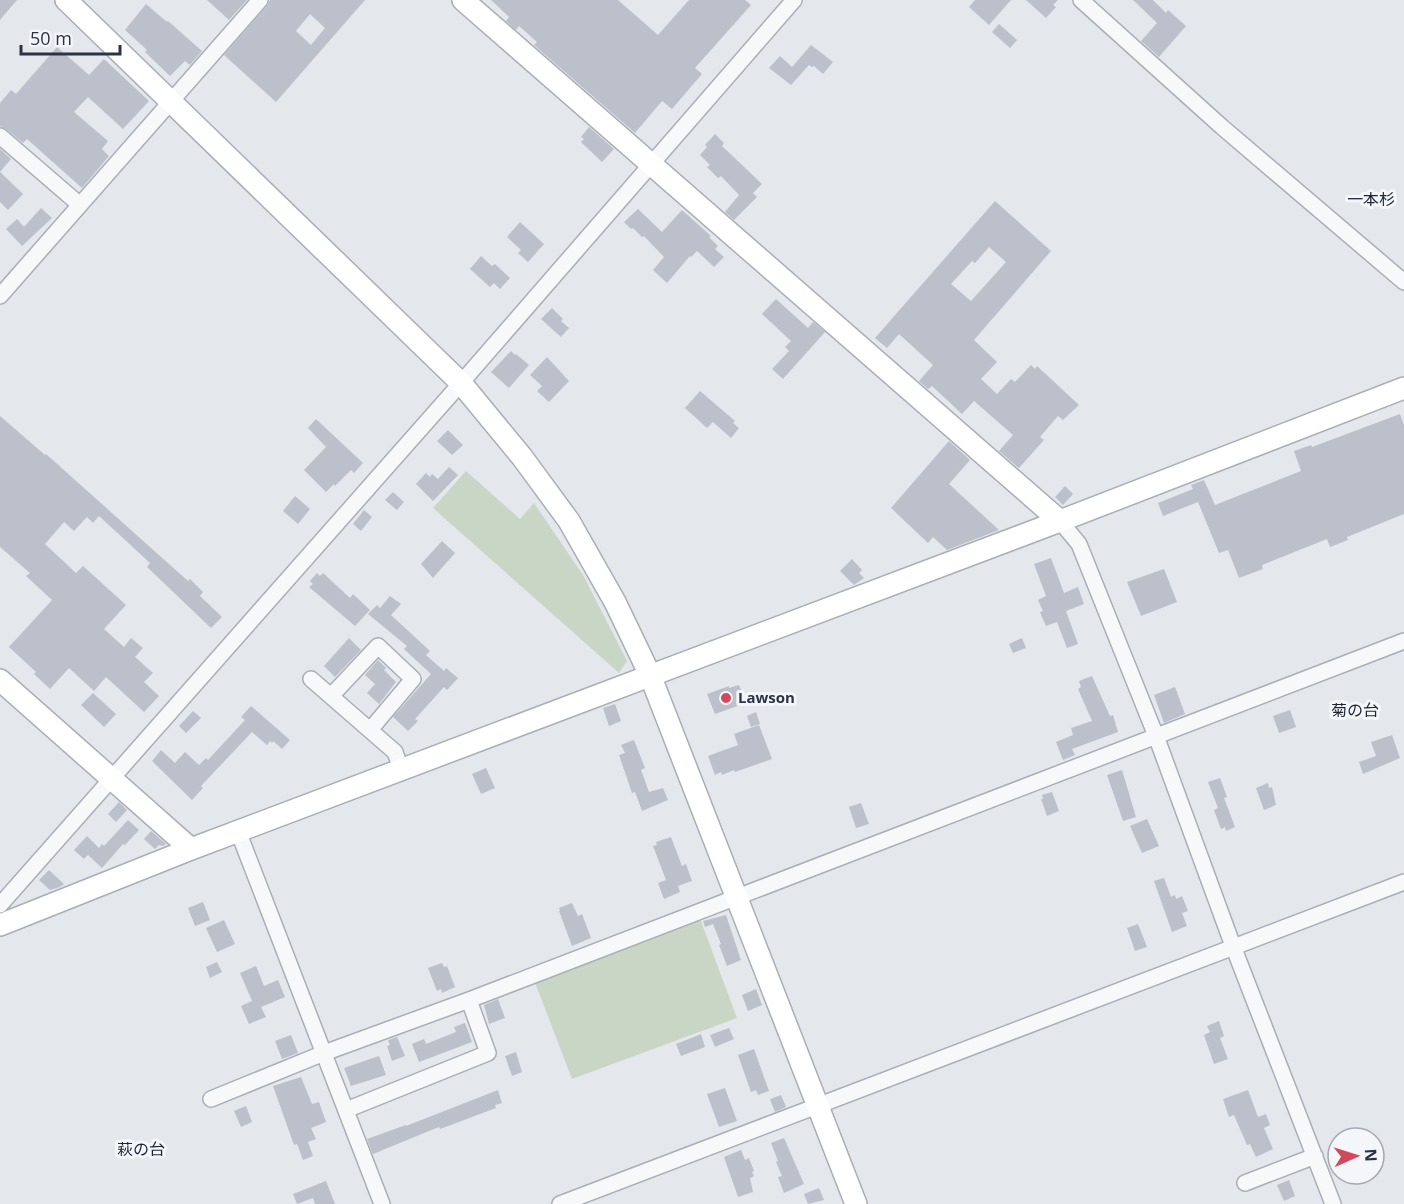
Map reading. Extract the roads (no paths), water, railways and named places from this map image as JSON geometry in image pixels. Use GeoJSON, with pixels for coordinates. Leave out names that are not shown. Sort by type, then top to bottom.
{"type":"FeatureCollection","features":[{"type":"Feature","properties":{"kind":"street"},"geometry":{"type":"LineString","coordinates":[[66,0],[461,383],[522,457],[569,522],[615,602],[650,675],[856,1204]]}},
{"type":"Feature","properties":{"kind":"street"},"geometry":{"type":"LineString","coordinates":[[0,296],[260,0]]}},
{"type":"Feature","properties":{"kind":"street"},"geometry":{"type":"LineString","coordinates":[[463,0],[1060,522],[1079,544],[1156,736],[1233,946],[1333,1204]]}},
{"type":"Feature","properties":{"kind":"street"},"geometry":{"type":"LineString","coordinates":[[0,905],[461,383],[794,0]]}},
{"type":"Feature","properties":{"kind":"street"},"geometry":{"type":"LineString","coordinates":[[1081,0],[1222,127],[1404,282]]}},
{"type":"Feature","properties":{"kind":"street"},"geometry":{"type":"LineString","coordinates":[[0,136],[80,205]]}},
{"type":"Feature","properties":{"kind":"street"},"geometry":{"type":"LineString","coordinates":[[0,925],[238,831],[1060,522],[1404,388]]}},
{"type":"Feature","properties":{"kind":"street"},"geometry":{"type":"LineString","coordinates":[[211,1099],[324,1053],[469,1000],[1404,641]]}},
{"type":"Feature","properties":{"kind":"street"},"geometry":{"type":"LineString","coordinates":[[331,696],[378,646],[413,679],[370,730]]}},
{"type":"Feature","properties":{"kind":"street"},"geometry":{"type":"LineString","coordinates":[[0,680],[191,849]]}},
{"type":"Feature","properties":{"kind":"street"},"geometry":{"type":"LineString","coordinates":[[311,680],[395,752],[401,769]]}},
{"type":"Feature","properties":{"kind":"street"},"geometry":{"type":"LineString","coordinates":[[238,831],[382,1204]]}},
{"type":"Feature","properties":{"kind":"street"},"geometry":{"type":"LineString","coordinates":[[560,1204],[1404,882]]}},
{"type":"Feature","properties":{"kind":"street"},"geometry":{"type":"LineString","coordinates":[[346,1110],[488,1053],[469,1000]]}},
{"type":"Feature","properties":{"kind":"street"},"geometry":{"type":"LineString","coordinates":[[1245,1183],[1315,1156]]}},
{"type":"Feature","properties":{"kind":"place","name":"Lawson"},"geometry":{"type":"Point","coordinates":[726,698]}},
{"type":"Feature","properties":{"kind":"district","name":"一本杉"},"geometry":{"type":"Point","coordinates":[1371,199]}},
{"type":"Feature","properties":{"kind":"district","name":"菊の台"},"geometry":{"type":"Point","coordinates":[1355,710]}},
{"type":"Feature","properties":{"kind":"district","name":"萩の台"},"geometry":{"type":"Point","coordinates":[141,1149]}}]}
